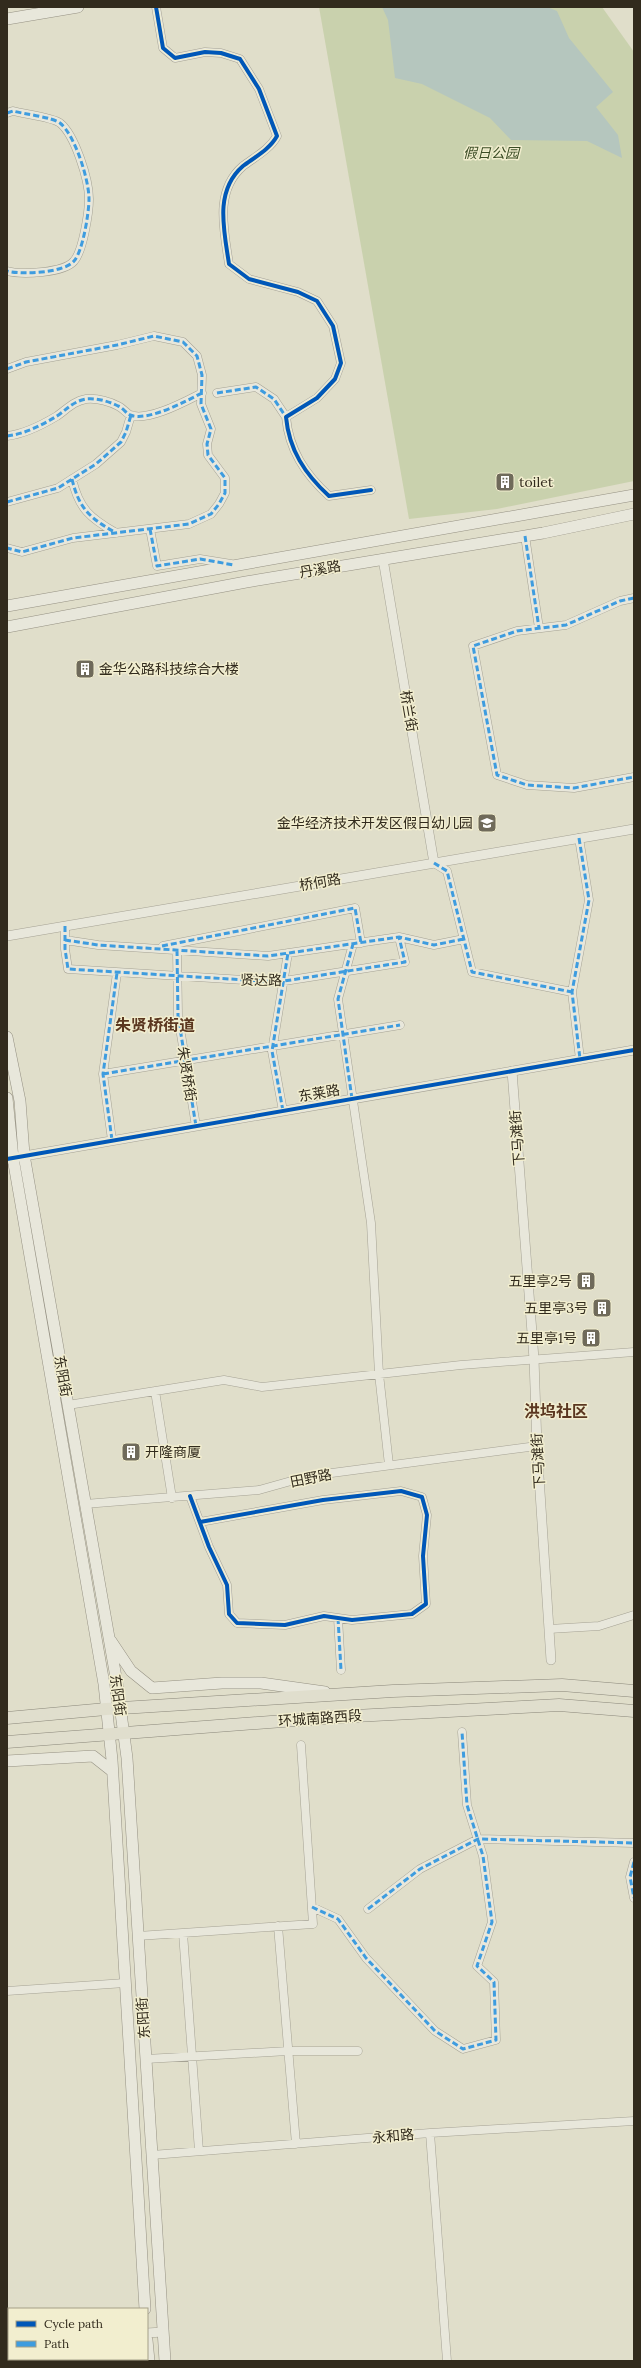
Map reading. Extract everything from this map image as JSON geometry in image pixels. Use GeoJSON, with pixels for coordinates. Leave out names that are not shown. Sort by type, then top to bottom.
{"type":"FeatureCollection","features":[{"type":"Feature","properties":{"kind":"main road"},"geometry":{"type":"LineString","coordinates":[[7,19],[78,7]]}},
{"type":"Feature","properties":{"kind":"main road","name":"丹溪路"},"geometry":{"type":"LineString","coordinates":[[7,606],[634,495]]}},
{"type":"Feature","properties":{"kind":"main road","name":"丹溪路"},"geometry":{"type":"LineString","coordinates":[[7,627],[383,559],[543,533],[634,514]]}},
{"type":"Feature","properties":{"kind":"main road","name":"东阳街"},"geometry":{"type":"LineString","coordinates":[[7,1037],[20,1101],[24,1155],[109,1638],[127,1758],[165,2361]]}},
{"type":"Feature","properties":{"kind":"main road","name":"东阳街"},"geometry":{"type":"LineString","coordinates":[[7,1101],[10,1158],[104,1684],[112,1771],[145,2308]]}},
{"type":"Feature","properties":{"kind":"main road"},"geometry":{"type":"LineString","coordinates":[[109,1638],[132,1671],[152,1688],[222,1683],[261,1683],[342,1694]]}},
{"type":"Feature","properties":{"kind":"main road","name":"环城南路西段"},"geometry":{"type":"LineString","coordinates":[[7,1718],[106,1709],[342,1694],[562,1685],[634,1691]]}},
{"type":"Feature","properties":{"kind":"main road","name":"环城南路西段"},"geometry":{"type":"LineString","coordinates":[[7,1742],[109,1732],[124,1733],[336,1716],[559,1705],[634,1711]]}},
{"type":"Feature","properties":{"kind":"main road"},"geometry":{"type":"LineString","coordinates":[[7,1761],[93,1756],[112,1771]]}},
{"type":"Feature","properties":{"kind":"main road"},"geometry":{"type":"LineString","coordinates":[[148,2350],[149,2361]]}},
{"type":"Feature","properties":{"kind":"street"},"geometry":{"type":"LineString","coordinates":[[156,7],[163,48],[167,54],[175,58],[205,52],[221,53],[240,60],[260,89],[277,136],[273,143],[233,175],[226,191],[223,220],[229,264],[249,279],[298,292],[317,302],[334,326],[341,363],[335,379],[318,398],[286,417]]}},
{"type":"Feature","properties":{"kind":"street"},"geometry":{"type":"LineString","coordinates":[[7,113],[12,112],[59,123],[73,139],[89,198],[81,246],[74,261],[61,269],[18,274],[7,271]]}},
{"type":"Feature","properties":{"kind":"street"},"geometry":{"type":"LineString","coordinates":[[7,369],[26,362],[117,345],[154,336],[183,342],[197,356],[202,375],[201,404],[211,430],[207,444],[208,455],[225,478],[225,493],[211,514],[189,524],[73,538],[22,552],[7,548]]}},
{"type":"Feature","properties":{"kind":"street"},"geometry":{"type":"LineString","coordinates":[[217,393],[256,387],[274,399],[286,417],[288,432],[297,459],[313,481],[329,496],[371,490]]}},
{"type":"Feature","properties":{"kind":"street"},"geometry":{"type":"LineString","coordinates":[[7,436],[33,430],[58,415],[72,404],[84,400],[96,398],[119,406],[131,415],[144,416],[174,407],[202,393]]}},
{"type":"Feature","properties":{"kind":"street"},"geometry":{"type":"LineString","coordinates":[[7,502],[58,488],[96,464],[121,442],[126,432],[131,415]]}},
{"type":"Feature","properties":{"kind":"street"},"geometry":{"type":"LineString","coordinates":[[72,479],[80,506],[91,518],[116,533]]}},
{"type":"Feature","properties":{"kind":"street"},"geometry":{"type":"LineString","coordinates":[[150,529],[157,566],[200,559],[234,565]]}},
{"type":"Feature","properties":{"kind":"street"},"geometry":{"type":"LineString","coordinates":[[524,536],[539,628]]}},
{"type":"Feature","properties":{"kind":"street","name":"桥兰街"},"geometry":{"type":"LineString","coordinates":[[383,559],[434,863]]}},
{"type":"Feature","properties":{"kind":"street"},"geometry":{"type":"LineString","coordinates":[[634,598],[620,601],[566,625],[517,631],[473,646],[497,775],[527,785],[574,788],[634,777]]}},
{"type":"Feature","properties":{"kind":"street","name":"桥何路"},"geometry":{"type":"LineString","coordinates":[[7,936],[634,829]]}},
{"type":"Feature","properties":{"kind":"street"},"geometry":{"type":"LineString","coordinates":[[580,838],[589,900],[572,992],[580,1059]]}},
{"type":"Feature","properties":{"kind":"street"},"geometry":{"type":"LineString","coordinates":[[434,863],[447,871],[472,972],[572,992]]}},
{"type":"Feature","properties":{"kind":"street"},"geometry":{"type":"LineString","coordinates":[[151,948],[355,908],[357,943],[346,971],[338,999],[371,1223],[380,1374],[390,1465]]}},
{"type":"Feature","properties":{"kind":"street","name":"贤达路"},"geometry":{"type":"LineString","coordinates":[[65,926],[68,969],[117,973],[285,981],[405,962],[399,937]]}},
{"type":"Feature","properties":{"kind":"street"},"geometry":{"type":"LineString","coordinates":[[65,940],[151,948],[268,956],[399,937],[434,945],[464,938]]}},
{"type":"Feature","properties":{"kind":"street","name":"朱贤桥街"},"geometry":{"type":"LineString","coordinates":[[177,950],[178,1016],[196,1126]]}},
{"type":"Feature","properties":{"kind":"street"},"geometry":{"type":"LineString","coordinates":[[283,1111],[272,1051],[285,981],[288,953]]}},
{"type":"Feature","properties":{"kind":"street"},"geometry":{"type":"LineString","coordinates":[[112,1140],[103,1074],[117,973]]}},
{"type":"Feature","properties":{"kind":"street"},"geometry":{"type":"LineString","coordinates":[[103,1074],[185,1059],[400,1025]]}},
{"type":"Feature","properties":{"kind":"street","name":"东莱路"},"geometry":{"type":"LineString","coordinates":[[10,1158],[634,1050]]}},
{"type":"Feature","properties":{"kind":"street","name":"下马滩街"},"geometry":{"type":"LineString","coordinates":[[512,1071],[534,1359],[537,1446],[551,1660]]}},
{"type":"Feature","properties":{"kind":"street"},"geometry":{"type":"LineString","coordinates":[[68,1405],[224,1380],[262,1387],[534,1359],[634,1352]]}},
{"type":"Feature","properties":{"kind":"street"},"geometry":{"type":"LineString","coordinates":[[155,1391],[172,1498]]}},
{"type":"Feature","properties":{"kind":"street","name":"田野路"},"geometry":{"type":"LineString","coordinates":[[86,1504],[259,1490],[309,1476],[537,1446]]}},
{"type":"Feature","properties":{"kind":"street"},"geometry":{"type":"LineString","coordinates":[[190,1496],[200,1522],[227,1585],[230,1614],[237,1623],[285,1625],[324,1616],[352,1620],[412,1614],[426,1604],[423,1556],[428,1515],[422,1497],[401,1491],[323,1500],[200,1522]]}},
{"type":"Feature","properties":{"kind":"street"},"geometry":{"type":"LineString","coordinates":[[549,1630],[599,1626],[634,1615]]}},
{"type":"Feature","properties":{"kind":"street"},"geometry":{"type":"LineString","coordinates":[[338,1618],[341,1670]]}},
{"type":"Feature","properties":{"kind":"street"},"geometry":{"type":"LineString","coordinates":[[312,1906],[338,1919],[366,1958],[435,2031],[463,2049],[496,2040],[494,1982],[477,1966],[492,1922],[483,1856],[467,1805],[462,1732]]}},
{"type":"Feature","properties":{"kind":"street"},"geometry":{"type":"LineString","coordinates":[[138,1936],[313,1924],[301,1745]]}},
{"type":"Feature","properties":{"kind":"street"},"geometry":{"type":"LineString","coordinates":[[368,1909],[420,1869],[478,1839],[634,1843]]}},
{"type":"Feature","properties":{"kind":"street"},"geometry":{"type":"LineString","coordinates":[[634,1862],[630,1877],[634,1898]]}},
{"type":"Feature","properties":{"kind":"street"},"geometry":{"type":"LineString","coordinates":[[278,1926],[296,2144]]}},
{"type":"Feature","properties":{"kind":"street"},"geometry":{"type":"LineString","coordinates":[[183,1933],[199,2152]]}},
{"type":"Feature","properties":{"kind":"street"},"geometry":{"type":"LineString","coordinates":[[7,1991],[125,1983]]}},
{"type":"Feature","properties":{"kind":"street"},"geometry":{"type":"LineString","coordinates":[[146,2059],[192,2058],[288,2052],[358,2051]]}},
{"type":"Feature","properties":{"kind":"street","name":"永和路"},"geometry":{"type":"LineString","coordinates":[[152,2155],[430,2133],[634,2120]]}},
{"type":"Feature","properties":{"kind":"street"},"geometry":{"type":"LineString","coordinates":[[430,2133],[447,2361]]}},
{"type":"Feature","properties":{"kind":"street"},"geometry":{"type":"LineString","coordinates":[[148,2333],[163,2332]]}},
{"type":"Feature","properties":{"kind":"green space","name":"假日公园"},"geometry":{"type":"Polygon","coordinates":[[[319,7],[602,7],[634,52],[634,481],[497,509],[409,519],[319,7]]]}},
{"type":"Feature","properties":{"kind":"shaded area"},"geometry":{"type":"Polygon","coordinates":[[[382,7],[547,7],[557,11],[569,38],[613,92],[596,107],[618,135],[622,158],[587,141],[511,140],[490,118],[422,84],[395,78],[388,20],[382,7]]]}},
{"type":"Feature","properties":{"kind":"marked path"},"geometry":{"type":"LineString","coordinates":[[7,113],[13,111],[44,117],[60,123],[66,129],[76,147],[84,170],[89,199],[87,222],[83,240],[74,261],[61,268],[42,272],[22,273],[7,271]]}},
{"type":"Feature","properties":{"kind":"marked path"},"geometry":{"type":"LineString","coordinates":[[7,369],[26,362],[117,345],[154,336],[183,342],[197,356],[202,375],[201,404],[211,429],[207,444],[208,455],[225,478],[225,493],[219,504],[211,514],[189,524],[73,538],[22,552],[7,548]]}},
{"type":"Feature","properties":{"kind":"marked path"},"geometry":{"type":"LineString","coordinates":[[217,393],[256,387],[274,399],[286,417]]}},
{"type":"Feature","properties":{"kind":"marked path"},"geometry":{"type":"LineString","coordinates":[[7,436],[39,426],[57,416],[74,403],[86,399],[106,401],[120,407],[130,415],[147,416],[167,410],[202,393]]}},
{"type":"Feature","properties":{"kind":"marked path"},"geometry":{"type":"LineString","coordinates":[[7,502],[58,488],[96,464],[121,442],[126,432],[131,415]]}},
{"type":"Feature","properties":{"kind":"marked path"},"geometry":{"type":"LineString","coordinates":[[72,479],[78,498],[87,512],[116,533]]}},
{"type":"Feature","properties":{"kind":"marked path"},"geometry":{"type":"LineString","coordinates":[[150,529],[157,566],[200,559],[234,565]]}},
{"type":"Feature","properties":{"kind":"marked path"},"geometry":{"type":"LineString","coordinates":[[525,536],[539,628]]}},
{"type":"Feature","properties":{"kind":"marked path"},"geometry":{"type":"LineString","coordinates":[[634,598],[620,601],[566,625],[517,631],[473,646],[497,775],[527,785],[574,788],[634,777]]}},
{"type":"Feature","properties":{"kind":"marked path"},"geometry":{"type":"LineString","coordinates":[[579,838],[589,900],[572,992],[580,1059]]}},
{"type":"Feature","properties":{"kind":"marked path"},"geometry":{"type":"LineString","coordinates":[[434,863],[447,871],[472,972],[572,992]]}},
{"type":"Feature","properties":{"kind":"marked path"},"geometry":{"type":"LineString","coordinates":[[162,946],[355,908],[361,943]]}},
{"type":"Feature","properties":{"kind":"marked path"},"geometry":{"type":"LineString","coordinates":[[65,926],[65,949],[68,969],[278,982],[405,962],[399,937],[434,945],[464,939]]}},
{"type":"Feature","properties":{"kind":"marked path"},"geometry":{"type":"LineString","coordinates":[[65,940],[98,945],[268,956],[399,937]]}},
{"type":"Feature","properties":{"kind":"marked path"},"geometry":{"type":"LineString","coordinates":[[352,1099],[338,999],[353,944]]}},
{"type":"Feature","properties":{"kind":"marked path"},"geometry":{"type":"LineString","coordinates":[[177,950],[178,1016],[196,1126]]}},
{"type":"Feature","properties":{"kind":"marked path"},"geometry":{"type":"LineString","coordinates":[[283,1111],[272,1051],[288,953]]}},
{"type":"Feature","properties":{"kind":"marked path"},"geometry":{"type":"LineString","coordinates":[[112,1140],[103,1074],[117,973]]}},
{"type":"Feature","properties":{"kind":"marked path"},"geometry":{"type":"LineString","coordinates":[[103,1074],[400,1025]]}},
{"type":"Feature","properties":{"kind":"marked path"},"geometry":{"type":"LineString","coordinates":[[338,1618],[341,1670]]}},
{"type":"Feature","properties":{"kind":"marked path"},"geometry":{"type":"LineString","coordinates":[[312,1907],[338,1919],[366,1958],[435,2031],[463,2049],[496,2040],[494,1982],[477,1966],[492,1922],[483,1856],[467,1805],[462,1732]]}},
{"type":"Feature","properties":{"kind":"marked path"},"geometry":{"type":"LineString","coordinates":[[368,1909],[420,1869],[478,1839],[634,1843]]}},
{"type":"Feature","properties":{"kind":"marked path"},"geometry":{"type":"LineString","coordinates":[[634,1862],[630,1877],[634,1898]]}},
{"type":"Feature","properties":{"kind":"cycle path"},"geometry":{"type":"LineString","coordinates":[[156,7],[163,48],[175,58],[205,52],[221,53],[240,59],[259,89],[277,136],[266,149],[243,166],[234,176],[228,187],[223,212],[229,264],[249,279],[298,292],[317,301],[333,326],[341,363],[335,379],[317,398],[286,417],[288,429],[300,461],[320,488],[329,496],[371,490]]}},
{"type":"Feature","properties":{"kind":"cycle path"},"geometry":{"type":"LineString","coordinates":[[7,1159],[634,1050]]}},
{"type":"Feature","properties":{"kind":"cycle path"},"geometry":{"type":"LineString","coordinates":[[190,1496],[209,1547],[227,1585],[229,1614],[237,1623],[285,1625],[324,1616],[352,1620],[412,1614],[426,1604],[423,1556],[427,1515],[422,1497],[401,1491],[323,1500],[200,1522]]}},
{"type":"Feature","properties":{"kind":"place","name":"toilet"},"geometry":{"type":"Point","coordinates":[505,482]}},
{"type":"Feature","properties":{"kind":"place","name":"金华公路科技综合大楼"},"geometry":{"type":"Point","coordinates":[85,669]}},
{"type":"Feature","properties":{"kind":"place","name":"金华经济技术开发区假日幼儿园"},"geometry":{"type":"Point","coordinates":[487,823]}},
{"type":"Feature","properties":{"kind":"place","name":"五里亭2号"},"geometry":{"type":"Point","coordinates":[586,1281]}},
{"type":"Feature","properties":{"kind":"place","name":"五里亭3号"},"geometry":{"type":"Point","coordinates":[602,1308]}},
{"type":"Feature","properties":{"kind":"place","name":"五里亭1号"},"geometry":{"type":"Point","coordinates":[591,1338]}},
{"type":"Feature","properties":{"kind":"place","name":"开隆商厦"},"geometry":{"type":"Point","coordinates":[131,1452]}},
{"type":"Feature","properties":{"kind":"district","name":"朱贤桥街道"},"geometry":{"type":"Point","coordinates":[155,1025]}},
{"type":"Feature","properties":{"kind":"district","name":"洪坞社区"},"geometry":{"type":"Point","coordinates":[556,1411]}}]}
